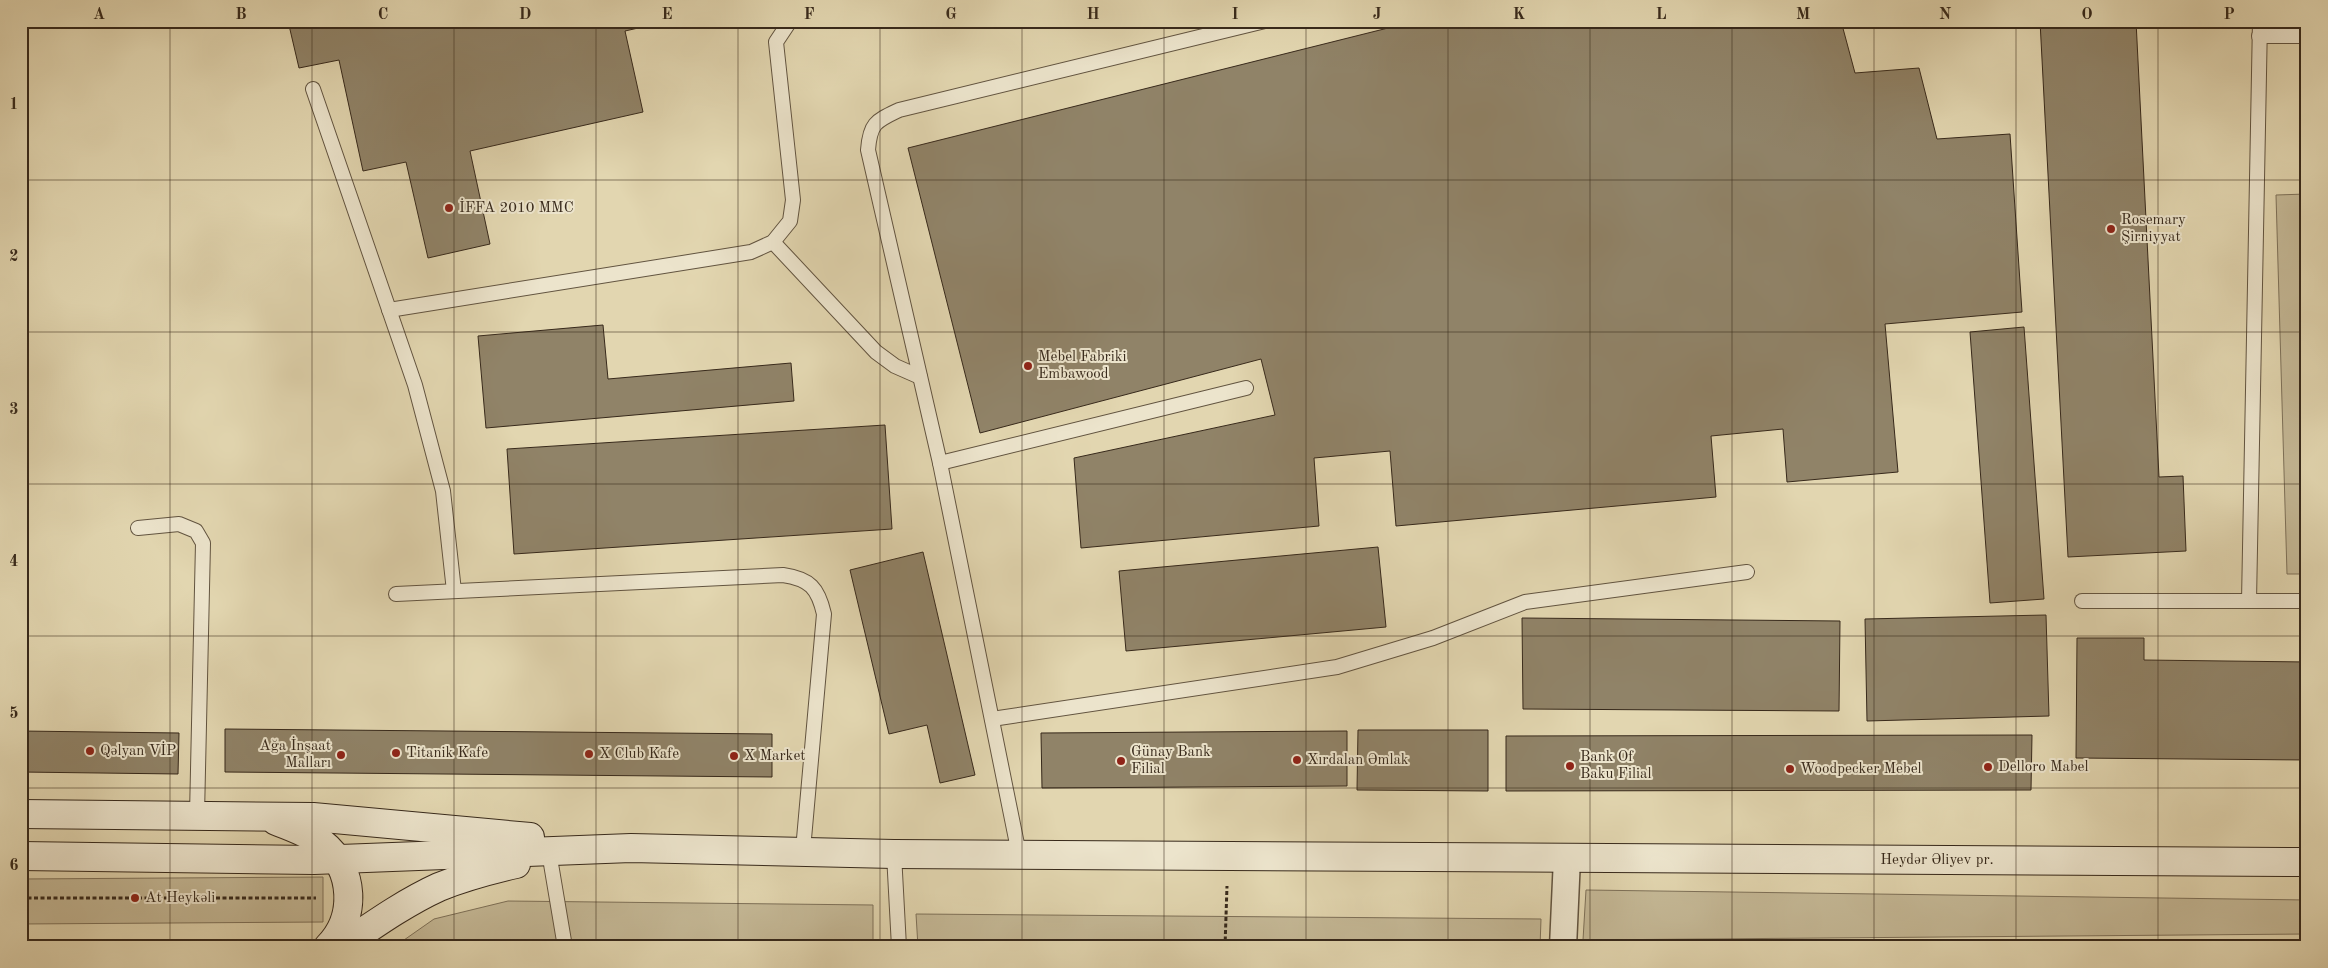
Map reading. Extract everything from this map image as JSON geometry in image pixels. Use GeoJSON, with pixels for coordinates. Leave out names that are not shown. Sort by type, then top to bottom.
{"type":"FeatureCollection","features":[{"type":"Feature","properties":{"kind":"main road"},"geometry":{"type":"LineString","coordinates":[[21,814],[260,815],[383,822],[631,848]]}},
{"type":"Feature","properties":{"kind":"main road"},"geometry":{"type":"LineString","coordinates":[[260,815],[323,844],[336,859],[348,885],[350,898],[347,915],[341,930],[328,947]]}},
{"type":"Feature","properties":{"kind":"main road"},"geometry":{"type":"LineString","coordinates":[[340,947],[384,918],[438,888],[490,870],[550,858],[631,848]]}},
{"type":"Feature","properties":{"kind":"main road"},"geometry":{"type":"LineString","coordinates":[[21,856],[314,860],[631,848]]}},
{"type":"Feature","properties":{"kind":"main road","name":"Heydər Əliyev pr."},"geometry":{"type":"LineString","coordinates":[[631,848],[803,850],[894,854],[2307,862]]}},
{"type":"Feature","properties":{"kind":"street"},"geometry":{"type":"LineString","coordinates":[[1563,947],[1567,858]]}},
{"type":"Feature","properties":{"kind":"lane"},"geometry":{"type":"LineString","coordinates":[[389,310],[751,252],[773,242],[790,221],[793,200],[776,42],[790,21]]}},
{"type":"Feature","properties":{"kind":"lane"},"geometry":{"type":"LineString","coordinates":[[1019,854],[940,463],[868,150],[869,131],[881,119],[899,110],[1265,21]]}},
{"type":"Feature","properties":{"kind":"lane"},"geometry":{"type":"LineString","coordinates":[[2249,601],[2260,21]]}},
{"type":"Feature","properties":{"kind":"lane"},"geometry":{"type":"LineString","coordinates":[[2259,36],[2307,36]]}},
{"type":"Feature","properties":{"kind":"lane"},"geometry":{"type":"LineString","coordinates":[[314,90],[415,385],[443,491],[454,591]]}},
{"type":"Feature","properties":{"kind":"lane"},"geometry":{"type":"LineString","coordinates":[[773,242],[876,352],[895,366],[920,377]]}},
{"type":"Feature","properties":{"kind":"lane"},"geometry":{"type":"LineString","coordinates":[[940,463],[1246,388]]}},
{"type":"Feature","properties":{"kind":"lane"},"geometry":{"type":"LineString","coordinates":[[138,528],[179,524],[196,531],[203,543],[197,815]]}},
{"type":"Feature","properties":{"kind":"lane"},"geometry":{"type":"LineString","coordinates":[[992,719],[1338,667],[1433,638],[1525,602],[1747,572]]}},
{"type":"Feature","properties":{"kind":"lane"},"geometry":{"type":"LineString","coordinates":[[396,594],[783,575],[797,577],[812,586],[820,598],[824,614],[803,850]]}},
{"type":"Feature","properties":{"kind":"lane"},"geometry":{"type":"LineString","coordinates":[[2082,600],[2307,601]]}},
{"type":"Feature","properties":{"kind":"lane"},"geometry":{"type":"LineString","coordinates":[[894,854],[899,947]]}},
{"type":"Feature","properties":{"kind":"lane"},"geometry":{"type":"LineString","coordinates":[[550,858],[565,947]]}},
{"type":"Feature","properties":{"kind":"path"},"geometry":{"type":"LineString","coordinates":[[1225,947],[1229,856]]}},
{"type":"Feature","properties":{"kind":"path"},"geometry":{"type":"LineString","coordinates":[[21,898],[350,898]]}},
{"type":"Feature","properties":{"kind":"shaded area"},"geometry":{"type":"Polygon","coordinates":[[[2307,194],[2307,574],[2287,574],[2276,195],[2307,194]]]}},
{"type":"Feature","properties":{"kind":"shaded area"},"geometry":{"type":"Polygon","coordinates":[[[323,877],[323,922],[21,924],[21,879],[323,877]]]}},
{"type":"Feature","properties":{"kind":"shaded area"},"geometry":{"type":"Polygon","coordinates":[[[1586,890],[2307,900],[2307,934],[1583,940],[1586,890]]]}},
{"type":"Feature","properties":{"kind":"shaded area"},"geometry":{"type":"Polygon","coordinates":[[[508,901],[873,905],[873,947],[394,947],[434,919],[508,901]]]}},
{"type":"Feature","properties":{"kind":"shaded area"},"geometry":{"type":"Polygon","coordinates":[[[916,914],[1541,919],[1540,947],[918,947],[916,914]]]}},
{"type":"Feature","properties":{"kind":"building"},"geometry":{"type":"Polygon","coordinates":[[[288,21],[669,21],[625,31],[643,112],[470,151],[490,244],[428,258],[406,162],[363,171],[339,60],[299,68],[288,21]]]}},
{"type":"Feature","properties":{"kind":"building"},"geometry":{"type":"Polygon","coordinates":[[[1416,21],[1841,21],[1855,73],[1919,68],[1937,139],[2010,134],[2022,312],[1885,324],[1898,472],[1787,482],[1783,429],[1711,436],[1716,497],[1396,526],[1390,451],[1314,458],[1319,526],[1081,548],[1074,458],[1275,415],[1261,359],[980,433],[908,148],[1416,21]]]}},
{"type":"Feature","properties":{"kind":"building"},"geometry":{"type":"Polygon","coordinates":[[[2040,21],[2136,21],[2159,477],[2183,476],[2186,551],[2068,557],[2040,21]]]}},
{"type":"Feature","properties":{"kind":"building"},"geometry":{"type":"Polygon","coordinates":[[[603,325],[608,379],[791,363],[794,401],[486,428],[478,336],[603,325]]]}},
{"type":"Feature","properties":{"kind":"building"},"geometry":{"type":"Polygon","coordinates":[[[2024,327],[2044,599],[1990,603],[1970,332],[2024,327]]]}},
{"type":"Feature","properties":{"kind":"building"},"geometry":{"type":"Polygon","coordinates":[[[885,425],[892,529],[514,554],[507,449],[885,425]]]}},
{"type":"Feature","properties":{"kind":"building"},"geometry":{"type":"Polygon","coordinates":[[[1378,547],[1386,627],[1126,651],[1119,571],[1378,547]]]}},
{"type":"Feature","properties":{"kind":"building"},"geometry":{"type":"Polygon","coordinates":[[[923,552],[975,775],[940,783],[927,725],[889,734],[850,570],[923,552]]]}},
{"type":"Feature","properties":{"kind":"building"},"geometry":{"type":"Polygon","coordinates":[[[2046,615],[2049,716],[1867,721],[1865,619],[2046,615]]]}},
{"type":"Feature","properties":{"kind":"building"},"geometry":{"type":"Polygon","coordinates":[[[1522,618],[1840,621],[1839,711],[1523,709],[1522,618]]]}},
{"type":"Feature","properties":{"kind":"building"},"geometry":{"type":"Polygon","coordinates":[[[2077,638],[2144,638],[2144,660],[2307,662],[2307,760],[2076,758],[2077,638]]]}},
{"type":"Feature","properties":{"kind":"building"},"geometry":{"type":"Polygon","coordinates":[[[225,729],[772,734],[772,777],[225,772],[225,729]]]}},
{"type":"Feature","properties":{"kind":"building"},"geometry":{"type":"Polygon","coordinates":[[[1358,730],[1488,730],[1488,791],[1357,790],[1358,730]]]}},
{"type":"Feature","properties":{"kind":"building"},"geometry":{"type":"Polygon","coordinates":[[[21,731],[179,733],[178,774],[21,772],[21,731]]]}},
{"type":"Feature","properties":{"kind":"building"},"geometry":{"type":"Polygon","coordinates":[[[1347,731],[1347,786],[1042,788],[1041,733],[1347,731]]]}},
{"type":"Feature","properties":{"kind":"building"},"geometry":{"type":"Polygon","coordinates":[[[2032,735],[2031,790],[1506,791],[1506,736],[2032,735]]]}},
{"type":"Feature","properties":{"kind":"place","name":"İFFA 2010 MMC"},"geometry":{"type":"Point","coordinates":[449,208]}},
{"type":"Feature","properties":{"kind":"place","name":"Rosemary Şirniyyat"},"geometry":{"type":"Point","coordinates":[2111,229]}},
{"type":"Feature","properties":{"kind":"place","name":"Mebel Fabriki Embawood"},"geometry":{"type":"Point","coordinates":[1028,366]}},
{"type":"Feature","properties":{"kind":"place","name":"Qəlyan VİP"},"geometry":{"type":"Point","coordinates":[90,751]}},
{"type":"Feature","properties":{"kind":"place","name":"Titanik Kafe"},"geometry":{"type":"Point","coordinates":[396,753]}},
{"type":"Feature","properties":{"kind":"place","name":"X Club Kafe"},"geometry":{"type":"Point","coordinates":[589,754]}},
{"type":"Feature","properties":{"kind":"place","name":"Ağa İnşaat Malları"},"geometry":{"type":"Point","coordinates":[341,755]}},
{"type":"Feature","properties":{"kind":"place","name":"X Market"},"geometry":{"type":"Point","coordinates":[734,756]}},
{"type":"Feature","properties":{"kind":"place","name":"Xırdalan Əmlak"},"geometry":{"type":"Point","coordinates":[1297,760]}},
{"type":"Feature","properties":{"kind":"place","name":"Günay Bank Filial"},"geometry":{"type":"Point","coordinates":[1121,761]}},
{"type":"Feature","properties":{"kind":"place","name":"Bank Of Baku Filial"},"geometry":{"type":"Point","coordinates":[1570,766]}},
{"type":"Feature","properties":{"kind":"place","name":"Delloro Mabel"},"geometry":{"type":"Point","coordinates":[1988,767]}},
{"type":"Feature","properties":{"kind":"place","name":"Woodpecker Mebel"},"geometry":{"type":"Point","coordinates":[1790,769]}},
{"type":"Feature","properties":{"kind":"place","name":"At Heykəli"},"geometry":{"type":"Point","coordinates":[135,898]}}]}
